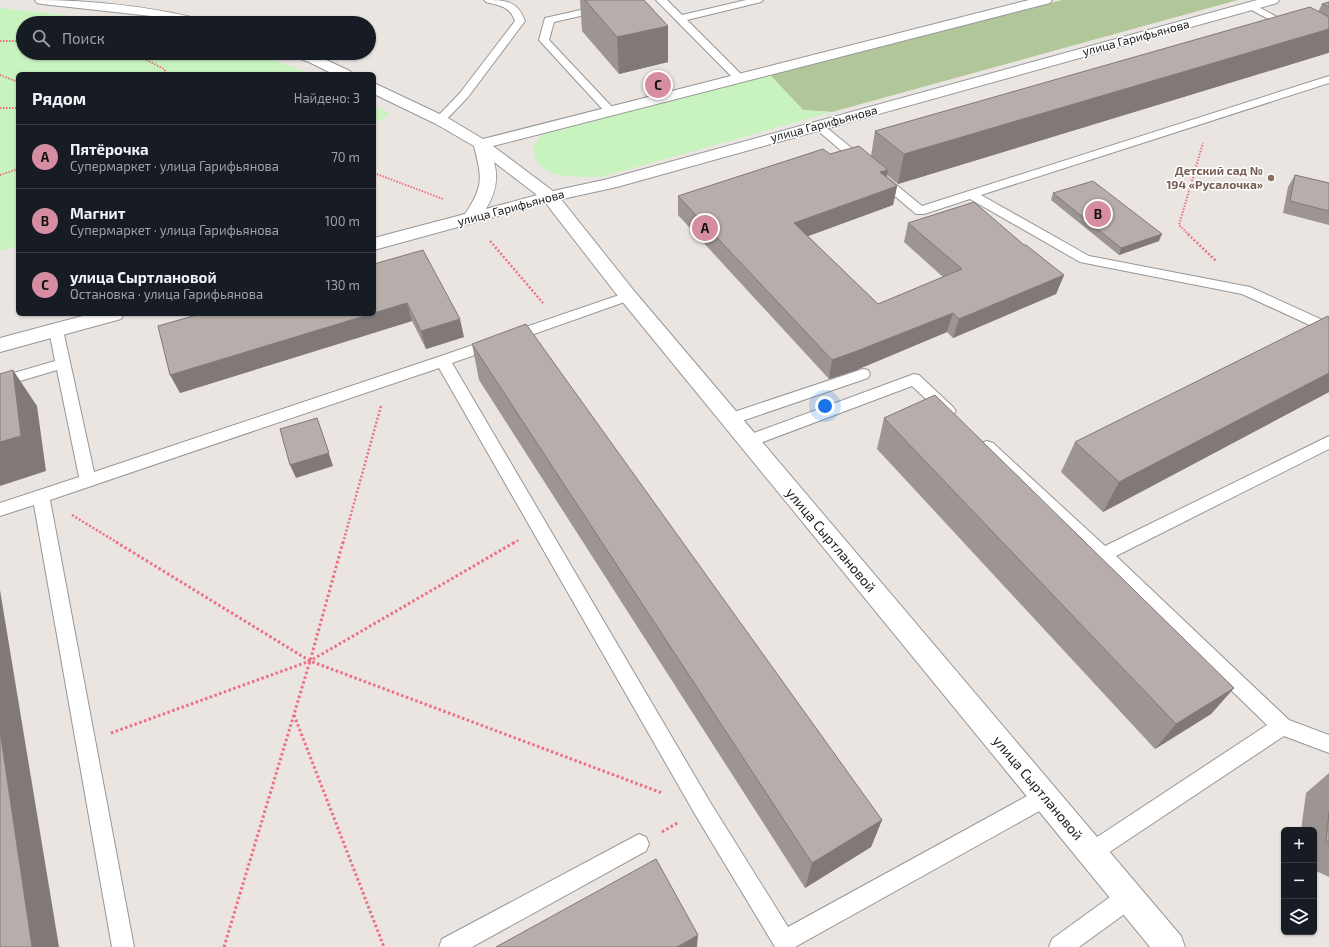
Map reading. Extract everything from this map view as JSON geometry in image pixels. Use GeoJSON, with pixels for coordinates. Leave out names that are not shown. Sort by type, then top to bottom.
{"type":"FeatureCollection","features":[{"type":"Feature","properties":{"kind":"street"},"geometry":{"type":"LineString","coordinates":[[42,0],[151,12],[168,16]]}},
{"type":"Feature","properties":{"kind":"street"},"geometry":{"type":"LineString","coordinates":[[471,218],[485,197],[489,173],[481,144],[1045,0]]}},
{"type":"Feature","properties":{"kind":"street","name":"улица Гарифьянова"},"geometry":{"type":"LineString","coordinates":[[376,243],[550,197],[611,183],[1272,0]]}},
{"type":"Feature","properties":{"kind":"street"},"geometry":{"type":"LineString","coordinates":[[316,60],[341,72]]}},
{"type":"Feature","properties":{"kind":"street","name":"улица Сыртлановой"},"geometry":{"type":"LineString","coordinates":[[376,89],[440,120],[481,144],[550,197],[628,296],[1170,947]]}},
{"type":"Feature","properties":{"kind":"street"},"geometry":{"type":"LineString","coordinates":[[0,345],[107,316]]}},
{"type":"Feature","properties":{"kind":"lane"},"geometry":{"type":"LineString","coordinates":[[440,120],[464,95],[520,21],[517,11],[507,3],[489,0]]}},
{"type":"Feature","properties":{"kind":"lane"},"geometry":{"type":"LineString","coordinates":[[610,111],[544,40],[548,20],[638,0]]}},
{"type":"Feature","properties":{"kind":"lane"},"geometry":{"type":"LineString","coordinates":[[661,0],[739,78]]}},
{"type":"Feature","properties":{"kind":"lane"},"geometry":{"type":"LineString","coordinates":[[680,19],[758,0]]}},
{"type":"Feature","properties":{"kind":"lane"},"geometry":{"type":"LineString","coordinates":[[1251,6],[1329,49]]}},
{"type":"Feature","properties":{"kind":"lane"},"geometry":{"type":"LineString","coordinates":[[817,125],[920,211],[1329,80]]}},
{"type":"Feature","properties":{"kind":"lane"},"geometry":{"type":"LineString","coordinates":[[972,195],[1085,259],[1245,290],[1329,329]]}},
{"type":"Feature","properties":{"kind":"lane"},"geometry":{"type":"LineString","coordinates":[[0,510],[442,361],[628,296]]}},
{"type":"Feature","properties":{"kind":"lane"},"geometry":{"type":"LineString","coordinates":[[56,330],[62,364],[88,480]]}},
{"type":"Feature","properties":{"kind":"lane"},"geometry":{"type":"LineString","coordinates":[[442,361],[703,809],[784,941],[1045,797]]}},
{"type":"Feature","properties":{"kind":"lane"},"geometry":{"type":"LineString","coordinates":[[0,382],[62,364]]}},
{"type":"Feature","properties":{"kind":"lane"},"geometry":{"type":"LineString","coordinates":[[730,419],[863,374]]}},
{"type":"Feature","properties":{"kind":"lane"},"geometry":{"type":"LineString","coordinates":[[749,441],[914,379],[960,422]]}},
{"type":"Feature","properties":{"kind":"lane"},"geometry":{"type":"LineString","coordinates":[[977,438],[1103,555],[1282,726],[1329,744]]}},
{"type":"Feature","properties":{"kind":"lane"},"geometry":{"type":"LineString","coordinates":[[1103,555],[1329,442]]}},
{"type":"Feature","properties":{"kind":"lane"},"geometry":{"type":"LineString","coordinates":[[42,496],[123,947]]}},
{"type":"Feature","properties":{"kind":"lane"},"geometry":{"type":"LineString","coordinates":[[1092,852],[1156,811],[1282,726]]}},
{"type":"Feature","properties":{"kind":"lane"},"geometry":{"type":"LineString","coordinates":[[450,947],[639,844]]}},
{"type":"Feature","properties":{"kind":"lane"},"geometry":{"type":"LineString","coordinates":[[1060,947],[1129,897]]}},
{"type":"Feature","properties":{"kind":"path"},"geometry":{"type":"LineString","coordinates":[[0,41],[16,41]]}},
{"type":"Feature","properties":{"kind":"path"},"geometry":{"type":"LineString","coordinates":[[147,60],[164,69],[166,72]]}},
{"type":"Feature","properties":{"kind":"path"},"geometry":{"type":"LineString","coordinates":[[0,75],[16,81]]}},
{"type":"Feature","properties":{"kind":"path"},"geometry":{"type":"LineString","coordinates":[[0,108],[16,108]]}},
{"type":"Feature","properties":{"kind":"path"},"geometry":{"type":"LineString","coordinates":[[1210,118],[1179,225],[1245,290]]}},
{"type":"Feature","properties":{"kind":"path"},"geometry":{"type":"LineString","coordinates":[[0,175],[16,170]]}},
{"type":"Feature","properties":{"kind":"path"},"geometry":{"type":"LineString","coordinates":[[376,174],[443,199]]}},
{"type":"Feature","properties":{"kind":"path"},"geometry":{"type":"LineString","coordinates":[[490,241],[557,321]]}},
{"type":"Feature","properties":{"kind":"path"},"geometry":{"type":"LineString","coordinates":[[224,947],[310,661],[388,379]]}},
{"type":"Feature","properties":{"kind":"path"},"geometry":{"type":"LineString","coordinates":[[42,496],[310,661],[703,809]]}},
{"type":"Feature","properties":{"kind":"path"},"geometry":{"type":"LineString","coordinates":[[86,742],[310,661],[540,528]]}},
{"type":"Feature","properties":{"kind":"path"},"geometry":{"type":"LineString","coordinates":[[294,715],[384,947]]}},
{"type":"Feature","properties":{"kind":"path"},"geometry":{"type":"LineString","coordinates":[[639,844],[703,809]]}},
{"type":"Feature","properties":{"kind":"green space"},"geometry":{"type":"Polygon","coordinates":[[[1062,0],[1238,0],[832,112],[803,110],[770,75],[1062,0]]]}},
{"type":"Feature","properties":{"kind":"green space"},"geometry":{"type":"Polygon","coordinates":[[[0,8],[73,16],[16,16],[16,60],[274,60],[306,72],[16,72],[16,247],[0,251],[0,8]]]}},
{"type":"Feature","properties":{"kind":"green space"},"geometry":{"type":"Polygon","coordinates":[[[770,75],[803,110],[832,112],[601,177],[573,177],[550,173],[536,162],[533,148],[540,135],[770,75]]]}},
{"type":"Feature","properties":{"kind":"green space"},"geometry":{"type":"Polygon","coordinates":[[[376,107],[390,114],[376,123],[376,107]]]}},
{"type":"Feature","properties":{"kind":"building"},"geometry":{"type":"Polygon","coordinates":[[[585,0],[644,0],[668,26],[617,37],[585,0]]]}},
{"type":"Feature","properties":{"kind":"building"},"geometry":{"type":"Polygon","coordinates":[[[1329,2],[1329,7],[1322,4],[1329,2]]]}},
{"type":"Feature","properties":{"kind":"building"},"geometry":{"type":"Polygon","coordinates":[[[1310,7],[1329,17],[1329,29],[904,154],[875,131],[1310,7]]]}},
{"type":"Feature","properties":{"kind":"building"},"geometry":{"type":"Polygon","coordinates":[[[859,146],[888,170],[880,172],[897,186],[794,223],[878,304],[962,269],[908,223],[974,202],[1024,245],[1064,275],[959,319],[953,313],[832,360],[678,196],[823,149],[830,154],[859,146]]]}},
{"type":"Feature","properties":{"kind":"building"},"geometry":{"type":"Polygon","coordinates":[[[1295,175],[1329,183],[1329,211],[1290,201],[1295,175]]]}},
{"type":"Feature","properties":{"kind":"building"},"geometry":{"type":"Polygon","coordinates":[[[1093,181],[1162,234],[1121,248],[1053,193],[1093,181]]]}},
{"type":"Feature","properties":{"kind":"building"},"geometry":{"type":"Polygon","coordinates":[[[423,250],[460,319],[421,331],[407,303],[376,312],[376,263],[423,250]]]}},
{"type":"Feature","properties":{"kind":"building"},"geometry":{"type":"Polygon","coordinates":[[[193,316],[364,316],[170,375],[158,326],[193,316]]]}},
{"type":"Feature","properties":{"kind":"building"},"geometry":{"type":"Polygon","coordinates":[[[1328,316],[1329,373],[1119,482],[1075,442],[1328,316]]]}},
{"type":"Feature","properties":{"kind":"building"},"geometry":{"type":"Polygon","coordinates":[[[526,324],[882,820],[812,863],[472,344],[526,324]]]}},
{"type":"Feature","properties":{"kind":"building"},"geometry":{"type":"Polygon","coordinates":[[[13,370],[21,436],[0,442],[0,374],[13,370]]]}},
{"type":"Feature","properties":{"kind":"building"},"geometry":{"type":"Polygon","coordinates":[[[935,395],[1234,688],[1176,724],[884,418],[935,395]]]}},
{"type":"Feature","properties":{"kind":"building"},"geometry":{"type":"Polygon","coordinates":[[[317,418],[329,453],[290,465],[280,429],[317,418]]]}},
{"type":"Feature","properties":{"kind":"building"},"geometry":{"type":"Polygon","coordinates":[[[0,731],[32,947],[0,947],[0,731]]]}},
{"type":"Feature","properties":{"kind":"building"},"geometry":{"type":"Polygon","coordinates":[[[1329,812],[1329,842],[1326,841],[1329,812]]]}},
{"type":"Feature","properties":{"kind":"building"},"geometry":{"type":"Polygon","coordinates":[[[656,859],[698,935],[677,947],[496,947],[656,859]]]}},
{"type":"Feature","properties":{"kind":"place","name":"улица Сыртлановой"},"geometry":{"type":"Point","coordinates":[658,85]}},
{"type":"Feature","properties":{"kind":"place","name":"Детский сад № 194 «Русалочка»"},"geometry":{"type":"Point","coordinates":[1271,178]}},
{"type":"Feature","properties":{"kind":"place","name":"Магнит"},"geometry":{"type":"Point","coordinates":[1098,214]}},
{"type":"Feature","properties":{"kind":"place","name":"Пятёрочка"},"geometry":{"type":"Point","coordinates":[705,228]}}]}
